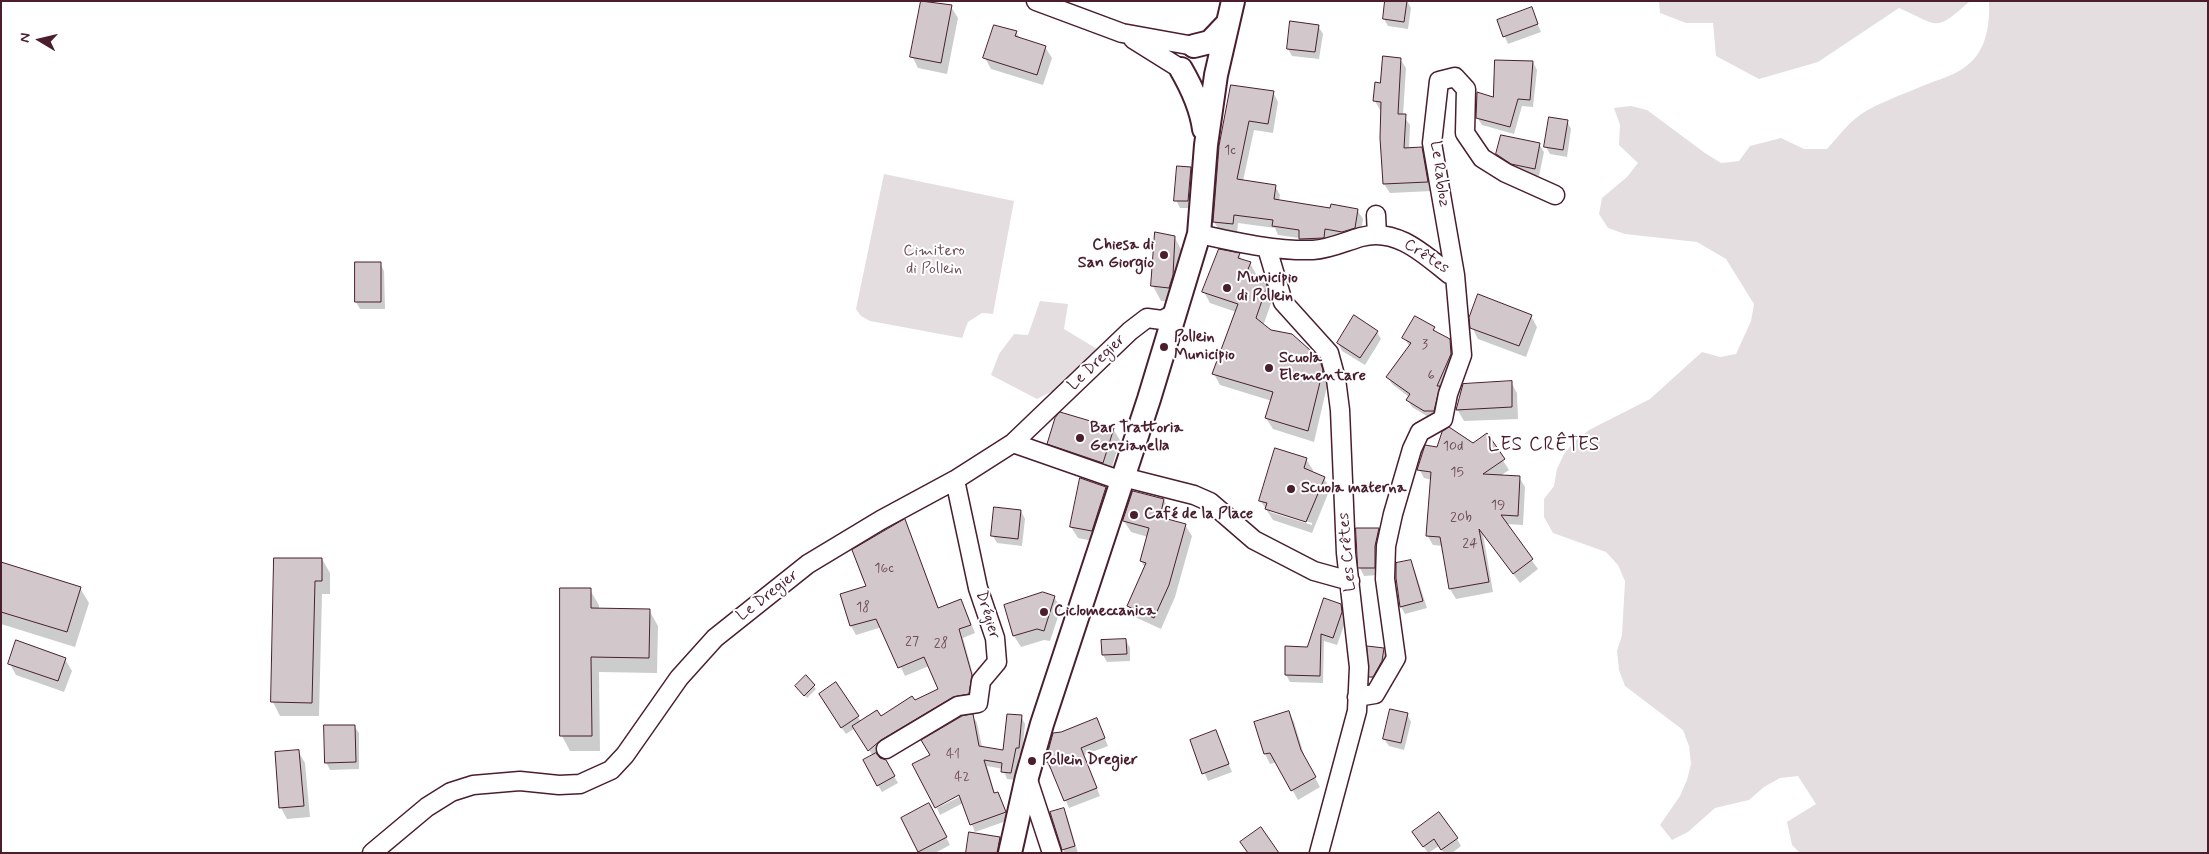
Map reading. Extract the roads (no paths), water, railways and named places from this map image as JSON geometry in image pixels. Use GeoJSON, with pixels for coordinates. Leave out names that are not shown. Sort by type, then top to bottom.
{"type":"FeatureCollection","features":[{"type":"Feature","properties":{"kind":"main road"},"geometry":{"type":"LineString","coordinates":[[1194,46],[1210,42],[1231,12]]}},
{"type":"Feature","properties":{"kind":"main road"},"geometry":{"type":"LineString","coordinates":[[1010,853],[1027,777],[1048,706],[1199,234],[1206,145],[1216,62],[1231,12]]}},
{"type":"Feature","properties":{"kind":"main road"},"geometry":{"type":"LineString","coordinates":[[1194,46],[1216,62]]}},
{"type":"Feature","properties":{"kind":"main road"},"geometry":{"type":"LineString","coordinates":[[1181,69],[1193,71],[1205,69],[1216,62]]}},
{"type":"Feature","properties":{"kind":"main road"},"geometry":{"type":"LineString","coordinates":[[1181,69],[1193,89],[1202,116],[1206,145]]}},
{"type":"Feature","properties":{"kind":"street"},"geometry":{"type":"LineString","coordinates":[[1036,1],[1122,33],[1194,46]]}},
{"type":"Feature","properties":{"kind":"street"},"geometry":{"type":"LineString","coordinates":[[1122,33],[1181,69]]}},
{"type":"Feature","properties":{"kind":"street","name":"Le Rabloz"},"geometry":{"type":"LineString","coordinates":[[1455,275],[1432,143],[1439,81],[1455,77],[1466,89],[1465,133],[1482,158],[1506,173],[1555,195]]}},
{"type":"Feature","properties":{"kind":"street"},"geometry":{"type":"LineString","coordinates":[[1199,234],[1268,248],[1313,250],[1331,248],[1362,236],[1377,235],[1376,216]]}},
{"type":"Feature","properties":{"kind":"street","name":"Crêtes"},"geometry":{"type":"LineString","coordinates":[[1357,697],[1376,694],[1396,658],[1385,579],[1386,546],[1412,449],[1420,432],[1443,419],[1448,394],[1462,355],[1455,275],[1449,274],[1411,245],[1393,237],[1377,235]]}},
{"type":"Feature","properties":{"kind":"street","name":"Les Crêtes"},"geometry":{"type":"LineString","coordinates":[[1268,248],[1283,302],[1329,353],[1336,379],[1340,410],[1346,553],[1359,667],[1357,712],[1318,853]]}},
{"type":"Feature","properties":{"kind":"street","name":"Le Dregier"},"geometry":{"type":"LineString","coordinates":[[372,853],[427,807],[452,792],[473,785],[520,781],[559,785],[580,784],[611,770],[625,755],[679,678],[715,638],[808,564],[881,520],[955,480],[1013,443],[1130,330],[1147,318],[1162,320],[1174,314]]}},
{"type":"Feature","properties":{"kind":"street"},"geometry":{"type":"LineString","coordinates":[[1013,443],[1122,479],[1194,495],[1210,502],[1254,540],[1314,571],[1350,581]]}},
{"type":"Feature","properties":{"kind":"street","name":"Drégier"},"geometry":{"type":"LineString","coordinates":[[886,749],[958,706],[978,703],[981,681],[997,662],[995,638],[978,588],[955,480]]}},
{"type":"Feature","properties":{"kind":"street"},"geometry":{"type":"LineString","coordinates":[[1027,777],[1052,853]]}},
{"type":"Feature","properties":{"kind":"place","name":"Chiesa di San Giorgio"},"geometry":{"type":"Point","coordinates":[1164,255]}},
{"type":"Feature","properties":{"kind":"place","name":"Municipio di Pollein"},"geometry":{"type":"Point","coordinates":[1227,288]}},
{"type":"Feature","properties":{"kind":"place","name":"Pollein Municipio"},"geometry":{"type":"Point","coordinates":[1164,347]}},
{"type":"Feature","properties":{"kind":"place","name":"Scuola Elementare"},"geometry":{"type":"Point","coordinates":[1269,368]}},
{"type":"Feature","properties":{"kind":"place","name":"Bar Trattoria Genzianella"},"geometry":{"type":"Point","coordinates":[1080,438]}},
{"type":"Feature","properties":{"kind":"place","name":"Scuola materna"},"geometry":{"type":"Point","coordinates":[1291,489]}},
{"type":"Feature","properties":{"kind":"place","name":"Café de la Place"},"geometry":{"type":"Point","coordinates":[1134,515]}},
{"type":"Feature","properties":{"kind":"place","name":"Ciclomeccanica"},"geometry":{"type":"Point","coordinates":[1044,612]}},
{"type":"Feature","properties":{"kind":"place","name":"Pollein Dregier"},"geometry":{"type":"Point","coordinates":[1032,761]}},
{"type":"Feature","properties":{"kind":"district","name":"LES CRÊTES"},"geometry":{"type":"Point","coordinates":[1544,446]}},
{"type":"Feature","properties":{"kind":"park label","name":"Cimitero di Pollein"},"geometry":{"type":"Point","coordinates":[934,261]}}]}
